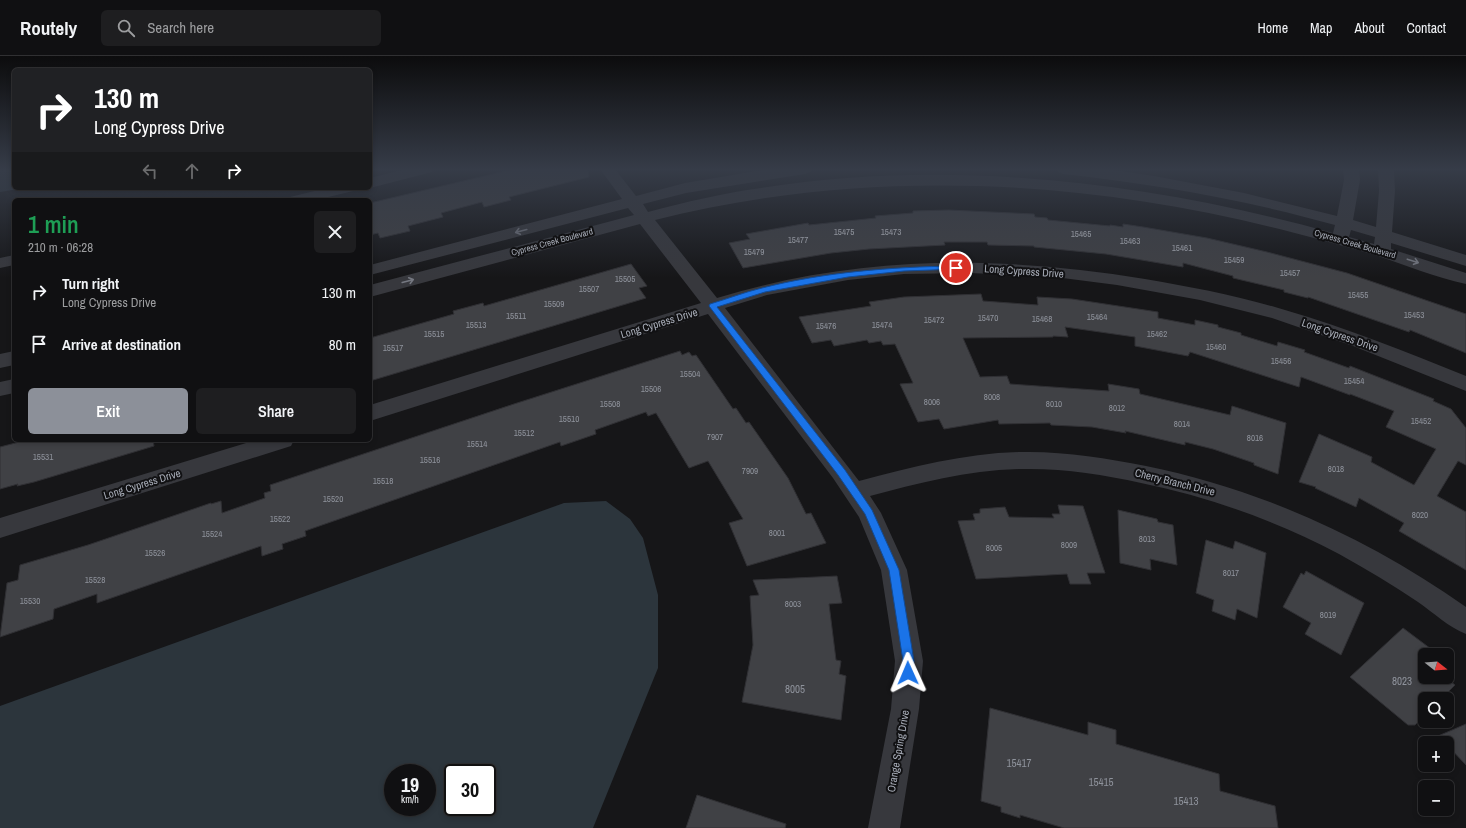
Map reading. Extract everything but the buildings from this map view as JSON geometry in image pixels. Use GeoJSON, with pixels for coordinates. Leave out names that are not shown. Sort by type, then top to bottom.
{"type":"FeatureCollection","features":[{"type":"Feature","properties":{"kind":"street","name":"Orange Spring Drive"},"geometry":{"type":"LineString","coordinates":[[634,205],[713,306],[869,512],[894,570],[909,661],[905,710],[884,828]]}},
{"type":"Feature","properties":{"kind":"street","name":"Cypress Creek Boulevard"},"geometry":{"type":"LineString","coordinates":[[372,290],[638,210],[649,205]]}},
{"type":"Feature","properties":{"kind":"street","name":"Cypress Creek Boulevard"},"geometry":{"type":"LineString","coordinates":[[372,270],[638,210],[690,205]]}},
{"type":"Feature","properties":{"kind":"street","name":"Cypress Creek Boulevard"},"geometry":{"type":"LineString","coordinates":[[1198,205],[1308,230],[1342,232]]}},
{"type":"Feature","properties":{"kind":"street","name":"Cypress Creek Boulevard"},"geometry":{"type":"LineString","coordinates":[[1273,205],[1305,212],[1342,232],[1382,244],[1466,261]]}},
{"type":"Feature","properties":{"kind":"street"},"geometry":{"type":"LineString","coordinates":[[1342,232],[1347,205]]}},
{"type":"Feature","properties":{"kind":"street"},"geometry":{"type":"LineString","coordinates":[[1382,244],[1386,205]]}},
{"type":"Feature","properties":{"kind":"street","name":"Cypress Creek Boulevard"},"geometry":{"type":"LineString","coordinates":[[1382,244],[1466,279]]}},
{"type":"Feature","properties":{"kind":"street"},"geometry":{"type":"LineString","coordinates":[[0,263],[12,260]]}},
{"type":"Feature","properties":{"kind":"street","name":"Long Cypress Drive"},"geometry":{"type":"LineString","coordinates":[[372,412],[764,290],[848,275],[904,269],[969,268],[1047,271],[1117,280],[1200,294],[1278,314],[1360,341],[1466,384]]}},
{"type":"Feature","properties":{"kind":"street"},"geometry":{"type":"LineString","coordinates":[[0,361],[12,358]]}},
{"type":"Feature","properties":{"kind":"street"},"geometry":{"type":"LineString","coordinates":[[0,389],[12,386]]}},
{"type":"Feature","properties":{"kind":"street","name":"Long Cypress Drive"},"geometry":{"type":"LineString","coordinates":[[0,528],[277,442]]}},
{"type":"Feature","properties":{"kind":"street","name":"Cherry Branch Drive"},"geometry":{"type":"LineString","coordinates":[[854,491],[920,473],[964,465],[1005,461],[1088,463],[1160,476],[1227,495],[1286,517],[1319,532],[1385,567],[1436,599],[1466,622]]}},
{"type":"Feature","properties":{"kind":"shaded area"},"geometry":{"type":"Polygon","coordinates":[[[606,501],[630,519],[643,538],[658,595],[658,668],[593,828],[0,828],[0,706],[564,503],[606,501]]]}},
{"type":"Feature","properties":{"kind":"route"},"geometry":{"type":"LineString","coordinates":[[908,673],[909,661],[894,570],[869,512],[841,472],[713,306],[764,290],[848,275],[904,269],[956,268]]}}]}
